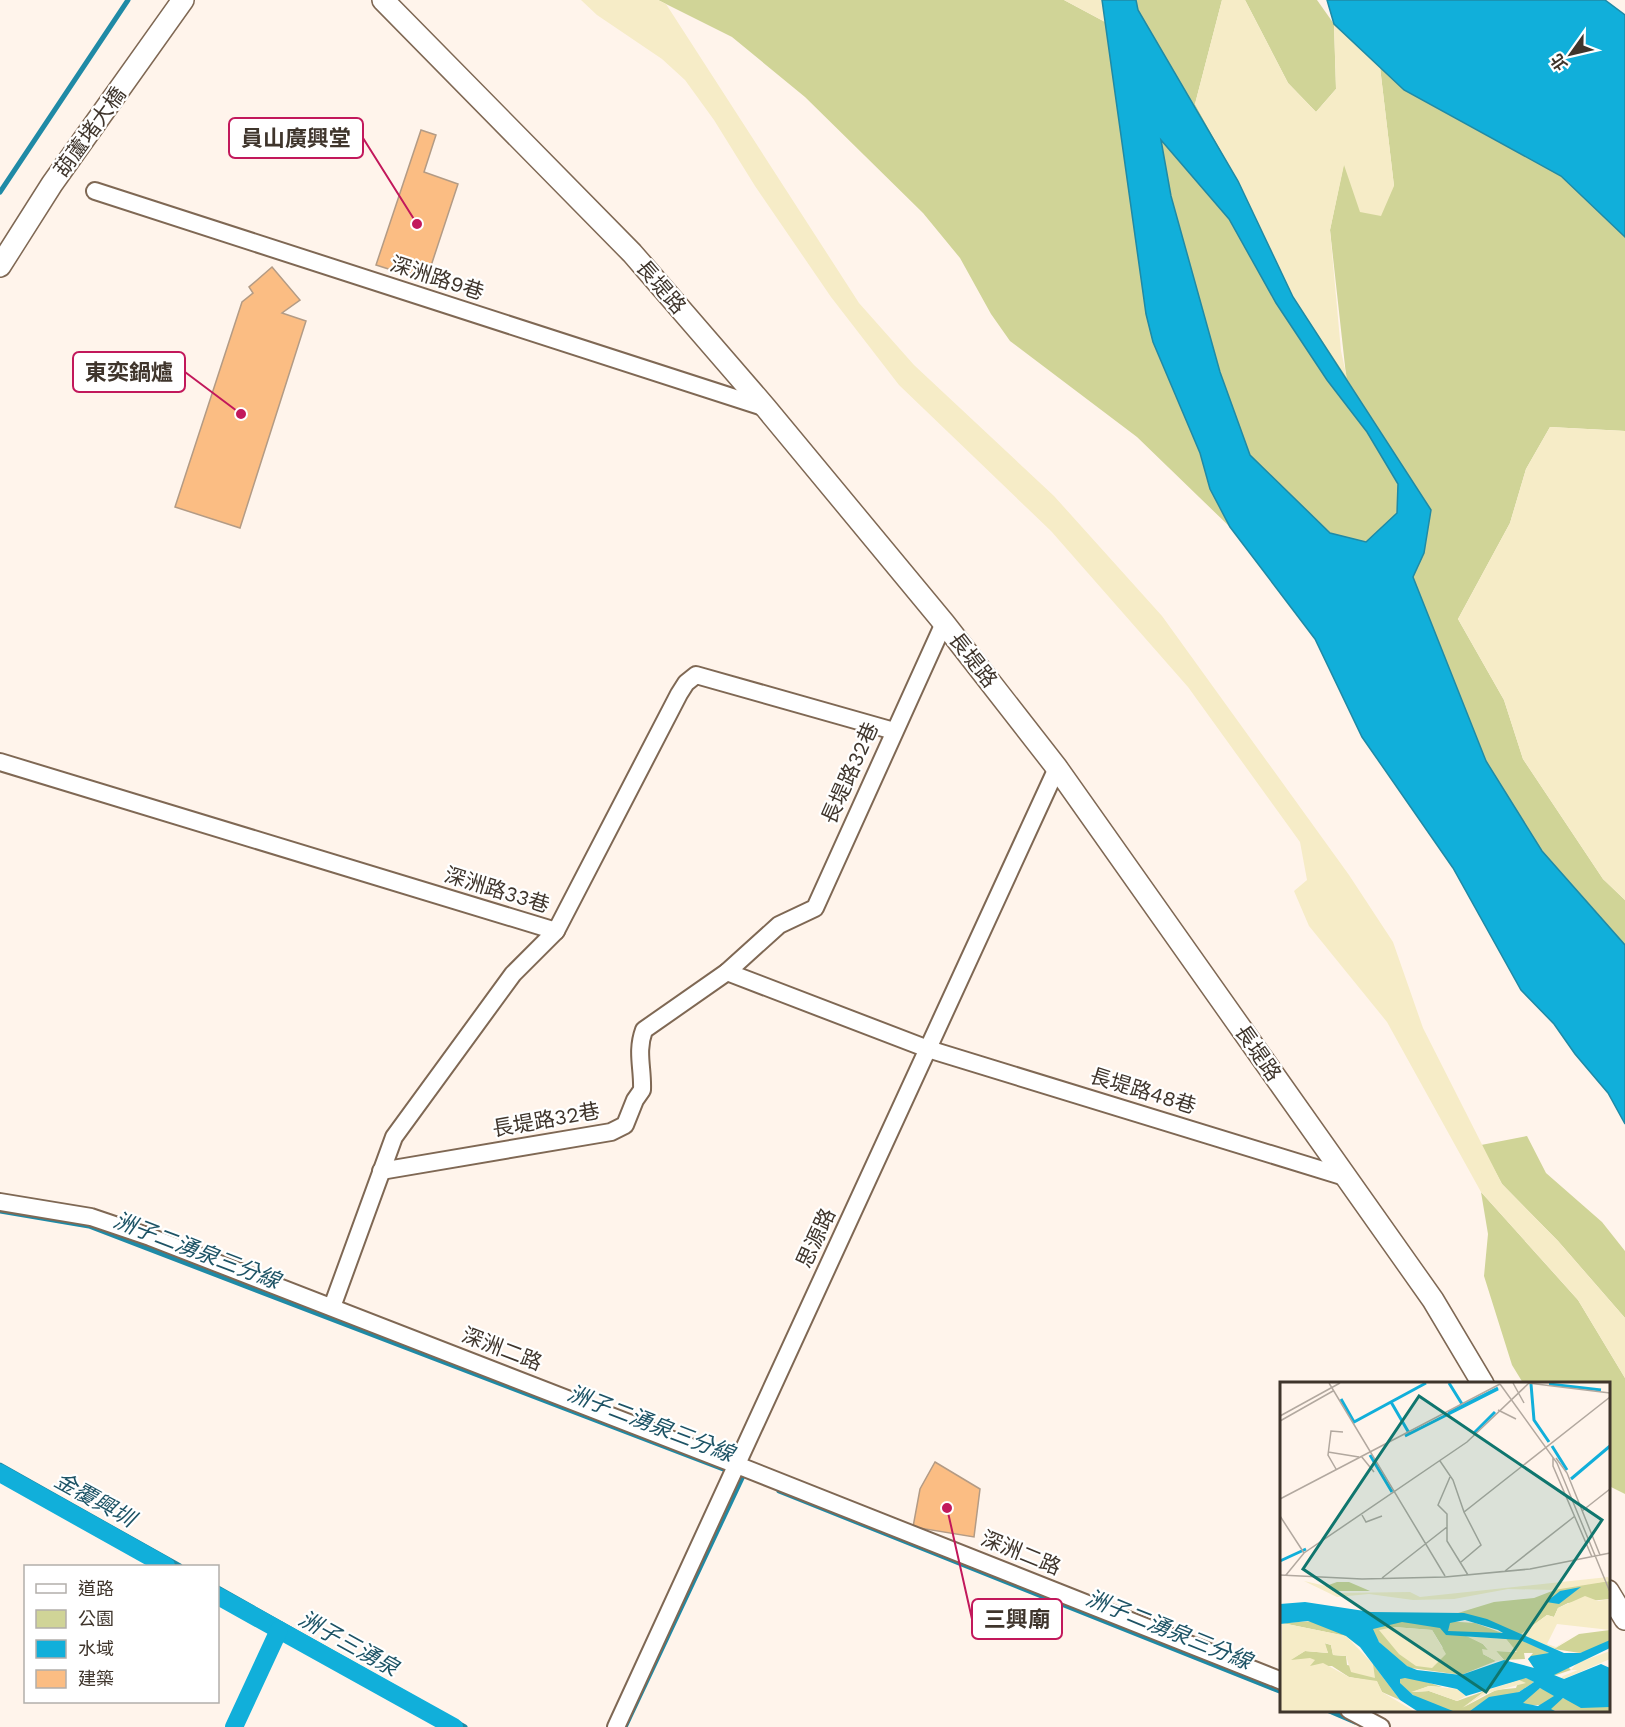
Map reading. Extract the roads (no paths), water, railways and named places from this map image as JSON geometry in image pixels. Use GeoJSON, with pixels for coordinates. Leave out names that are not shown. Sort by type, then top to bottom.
{"type":"FeatureCollection","features":[{"type":"Feature","properties":{"kind":"street","name":"葫蘆堵大橋"},"geometry":{"type":"LineString","coordinates":[[0,266],[52,184],[183,0]]}},
{"type":"Feature","properties":{"kind":"street","name":"長堤路"},"geometry":{"type":"LineString","coordinates":[[383,0],[632,253],[766,408],[944,623],[1057,768],[1433,1300],[1482,1382]]}},
{"type":"Feature","properties":{"kind":"street","name":"深洲路9巷"},"geometry":{"type":"LineString","coordinates":[[95,191],[766,408]]}},
{"type":"Feature","properties":{"kind":"street","name":"長堤路32巷"},"geometry":{"type":"LineString","coordinates":[[381,1171],[611,1132],[625,1125],[635,1100],[642,1090],[638,1060],[639,1044],[644,1030],[727,972],[779,925],[815,908],[944,623]]}},
{"type":"Feature","properties":{"kind":"street"},"geometry":{"type":"LineString","coordinates":[[556,931],[679,694],[686,682],[696,675],[894,731]]}},
{"type":"Feature","properties":{"kind":"street","name":"深洲路33巷"},"geometry":{"type":"LineString","coordinates":[[0,762],[556,931],[513,974],[394,1137],[332,1307]]}},
{"type":"Feature","properties":{"kind":"street","name":"思源路"},"geometry":{"type":"LineString","coordinates":[[616,1727],[1057,768]]}},
{"type":"Feature","properties":{"kind":"street"},"geometry":{"type":"LineString","coordinates":[[727,972],[928,1049]]}},
{"type":"Feature","properties":{"kind":"street","name":"長堤路48巷"},"geometry":{"type":"LineString","coordinates":[[928,1049],[1345,1177]]}},
{"type":"Feature","properties":{"kind":"street","name":"深洲二路"},"geometry":{"type":"LineString","coordinates":[[0,1202],[91,1217],[332,1307],[1280,1681]]}},
{"type":"Feature","properties":{"kind":"street"},"geometry":{"type":"LineString","coordinates":[[1610,1594],[1625,1619]]}},
{"type":"Feature","properties":{"kind":"street"},"geometry":{"type":"LineString","coordinates":[[1353,1712],[1381,1727]]}},
{"type":"Feature","properties":{"kind":"water"},"geometry":{"type":"Polygon","coordinates":[[[1102,0],[1136,0],[1138,10],[1238,181],[1293,297],[1431,510],[1424,553],[1413,577],[1486,761],[1542,851],[1625,945],[1625,1124],[1608,1093],[1575,1054],[1554,1024],[1521,990],[1453,868],[1362,737],[1315,639],[1230,527],[1210,489],[1200,453],[1153,342],[1146,314],[1102,0]],[[1161,140],[1171,196],[1220,372],[1250,455],[1330,533],[1366,542],[1397,513],[1398,484],[1367,432],[1327,380],[1276,303],[1229,219],[1161,140]]]}},
{"type":"Feature","properties":{"kind":"water"},"geometry":{"type":"Polygon","coordinates":[[[1327,0],[1605,0],[1625,15],[1625,237],[1561,176],[1404,90],[1334,24],[1327,0]]]}},
{"type":"Feature","properties":{"kind":"waterway"},"geometry":{"type":"LineString","coordinates":[[0,192],[128,0]]}},
{"type":"Feature","properties":{"kind":"waterway","name":"洲子二湧泉三分線"},"geometry":{"type":"LineString","coordinates":[[0,1211],[89,1226],[731,1472]]}},
{"type":"Feature","properties":{"kind":"waterway","name":"洲子三湧泉"},"geometry":{"type":"LineString","coordinates":[[0,1465],[178,1565]]}},
{"type":"Feature","properties":{"kind":"waterway","name":"金覆興圳"},"geometry":{"type":"LineString","coordinates":[[0,1473],[164,1565]]}},
{"type":"Feature","properties":{"kind":"waterway"},"geometry":{"type":"LineString","coordinates":[[625,1727],[743,1476]]}},
{"type":"Feature","properties":{"kind":"waterway","name":"洲子二湧泉三分線"},"geometry":{"type":"LineString","coordinates":[[779,1491],[1280,1691]]}},
{"type":"Feature","properties":{"kind":"waterway","name":"洲子三湧泉"},"geometry":{"type":"LineString","coordinates":[[219,1589],[465,1727]]}},
{"type":"Feature","properties":{"kind":"waterway","name":"金覆興圳"},"geometry":{"type":"LineString","coordinates":[[219,1597],[454,1727]]}},
{"type":"Feature","properties":{"kind":"waterway"},"geometry":{"type":"LineString","coordinates":[[234,1727],[279,1630]]}},
{"type":"Feature","properties":{"kind":"waterway","name":"洲子二湧泉三分線"},"geometry":{"type":"LineString","coordinates":[[1332,1712],[1355,1722]]}},
{"type":"Feature","properties":{"kind":"place","name":"員山廣興堂"},"geometry":{"type":"Point","coordinates":[417,224]}},
{"type":"Feature","properties":{"kind":"place","name":"東奕鍋爐"},"geometry":{"type":"Point","coordinates":[241,414]}},
{"type":"Feature","properties":{"kind":"place","name":"三興廟"},"geometry":{"type":"Point","coordinates":[947,1508]}}]}
